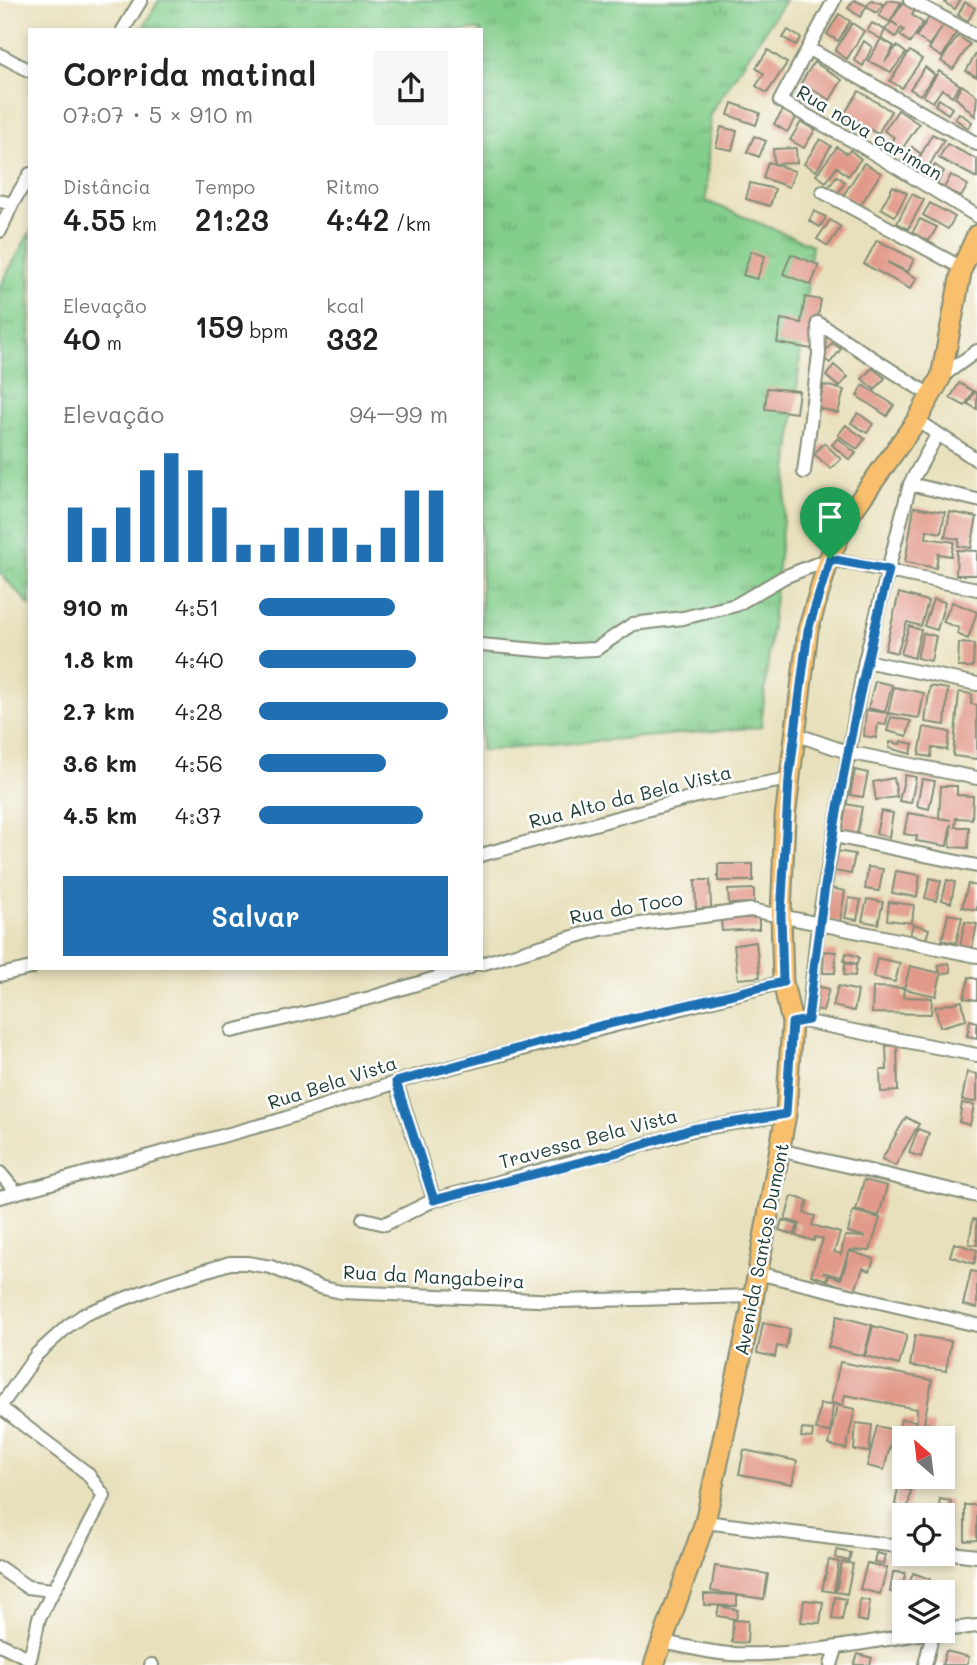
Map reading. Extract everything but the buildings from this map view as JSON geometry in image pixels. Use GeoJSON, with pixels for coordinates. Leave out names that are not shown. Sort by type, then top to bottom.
{"type":"FeatureCollection","features":[{"type":"Feature","properties":{"kind":"main road","name":"Avenida Santos Dumont"},"geometry":{"type":"LineString","coordinates":[[654,1665],[705,1522],[753,1296],[800,1022],[783,982],[781,915],[789,779],[808,630],[830,559],[848,517],[917,420],[942,377],[962,268],[977,234]]}},
{"type":"Feature","properties":{"kind":"street"},"geometry":{"type":"LineString","coordinates":[[124,28],[141,0]]}},
{"type":"Feature","properties":{"kind":"street"},"geometry":{"type":"LineString","coordinates":[[834,0],[809,49],[977,144]]}},
{"type":"Feature","properties":{"kind":"street"},"geometry":{"type":"LineString","coordinates":[[910,0],[977,36]]}},
{"type":"Feature","properties":{"kind":"street","name":"Rua nova cariman"},"geometry":{"type":"LineString","coordinates":[[809,49],[780,101],[855,142],[977,216]]}},
{"type":"Feature","properties":{"kind":"street"},"geometry":{"type":"LineString","coordinates":[[0,55],[28,70]]}},
{"type":"Feature","properties":{"kind":"street"},"geometry":{"type":"LineString","coordinates":[[0,231],[6,202],[28,176]]}},
{"type":"Feature","properties":{"kind":"street"},"geometry":{"type":"LineString","coordinates":[[822,192],[962,268]]}},
{"type":"Feature","properties":{"kind":"street"},"geometry":{"type":"LineString","coordinates":[[804,472],[819,354],[818,323],[931,396]]}},
{"type":"Feature","properties":{"kind":"street"},"geometry":{"type":"LineString","coordinates":[[942,377],[977,351]]}},
{"type":"Feature","properties":{"kind":"street"},"geometry":{"type":"LineString","coordinates":[[917,420],[977,460]]}},
{"type":"Feature","properties":{"kind":"street"},"geometry":{"type":"LineString","coordinates":[[937,435],[910,484],[866,661],[800,1022],[977,1055]]}},
{"type":"Feature","properties":{"kind":"street"},"geometry":{"type":"LineString","coordinates":[[910,484],[977,500]]}},
{"type":"Feature","properties":{"kind":"street"},"geometry":{"type":"LineString","coordinates":[[483,645],[549,651],[596,649],[634,624],[683,618],[736,605],[784,577],[830,559],[977,589]]}},
{"type":"Feature","properties":{"kind":"street"},"geometry":{"type":"LineString","coordinates":[[866,661],[977,684]]}},
{"type":"Feature","properties":{"kind":"street"},"geometry":{"type":"LineString","coordinates":[[795,734],[848,752],[977,778]]}},
{"type":"Feature","properties":{"kind":"street","name":"Rua Alto da Bela Vista"},"geometry":{"type":"LineString","coordinates":[[483,854],[701,794],[789,779]]}},
{"type":"Feature","properties":{"kind":"street"},"geometry":{"type":"LineString","coordinates":[[834,836],[977,866]]}},
{"type":"Feature","properties":{"kind":"street","name":"Rua do Toco"},"geometry":{"type":"LineString","coordinates":[[483,963],[601,929],[730,911],[758,910],[977,957]]}},
{"type":"Feature","properties":{"kind":"street"},"geometry":{"type":"LineString","coordinates":[[0,966],[0,975],[28,969]]}},
{"type":"Feature","properties":{"kind":"street"},"geometry":{"type":"LineString","coordinates":[[232,1031],[370,998],[462,970]]}},
{"type":"Feature","properties":{"kind":"street","name":"Rua Bela Vista"},"geometry":{"type":"LineString","coordinates":[[0,1197],[264,1124],[396,1082],[596,1027],[783,982]]}},
{"type":"Feature","properties":{"kind":"street"},"geometry":{"type":"LineString","coordinates":[[396,1082],[434,1200]]}},
{"type":"Feature","properties":{"kind":"street","name":"Travessa Bela Vista"},"geometry":{"type":"LineString","coordinates":[[364,1219],[385,1224],[434,1200],[619,1152],[692,1129],[786,1114]]}},
{"type":"Feature","properties":{"kind":"street"},"geometry":{"type":"LineString","coordinates":[[779,1150],[977,1196]]}},
{"type":"Feature","properties":{"kind":"street"},"geometry":{"type":"LineString","coordinates":[[0,1173],[16,1192]]}},
{"type":"Feature","properties":{"kind":"street","name":"Rua da Mangabeira"},"geometry":{"type":"LineString","coordinates":[[0,1407],[37,1354],[85,1314],[230,1263],[271,1267],[319,1287],[341,1292],[560,1301],[753,1296]]}},
{"type":"Feature","properties":{"kind":"street"},"geometry":{"type":"LineString","coordinates":[[757,1273],[977,1325]]}},
{"type":"Feature","properties":{"kind":"street"},"geometry":{"type":"LineString","coordinates":[[0,1407],[86,1473],[102,1491],[103,1501],[52,1590],[34,1630],[30,1659],[0,1644]]}},
{"type":"Feature","properties":{"kind":"street"},"geometry":{"type":"LineString","coordinates":[[705,1522],[892,1545]]}},
{"type":"Feature","properties":{"kind":"street"},"geometry":{"type":"LineString","coordinates":[[955,1553],[977,1556]]}},
{"type":"Feature","properties":{"kind":"street"},"geometry":{"type":"LineString","coordinates":[[0,1568],[27,1587],[52,1590]]}},
{"type":"Feature","properties":{"kind":"street"},"geometry":{"type":"LineString","coordinates":[[955,1629],[977,1626]]}},
{"type":"Feature","properties":{"kind":"street"},"geometry":{"type":"LineString","coordinates":[[662,1642],[745,1660],[892,1639]]}},
{"type":"Feature","properties":{"kind":"street"},"geometry":{"type":"LineString","coordinates":[[925,1665],[930,1643]]}},
{"type":"Feature","properties":{"kind":"street"},"geometry":{"type":"LineString","coordinates":[[831,1665],[836,1649]]}},
{"type":"Feature","properties":{"kind":"green space"},"geometry":{"type":"Polygon","coordinates":[[[159,0],[785,0],[710,114],[706,201],[812,245],[761,727],[483,751],[483,28],[143,28],[159,0]]]}},
{"type":"Feature","properties":{"kind":"green space"},"geometry":{"type":"Polygon","coordinates":[[[28,236],[28,603],[0,573],[0,286],[28,236]]]}},
{"type":"Feature","properties":{"kind":"route"},"geometry":{"type":"LineString","coordinates":[[830,559],[889,570],[866,661],[848,752],[818,925],[808,1020],[792,1023],[786,1114],[692,1129],[619,1152],[586,1158],[434,1200],[396,1082],[596,1027],[783,982],[781,915],[789,779],[808,630],[830,559]]}}]}
